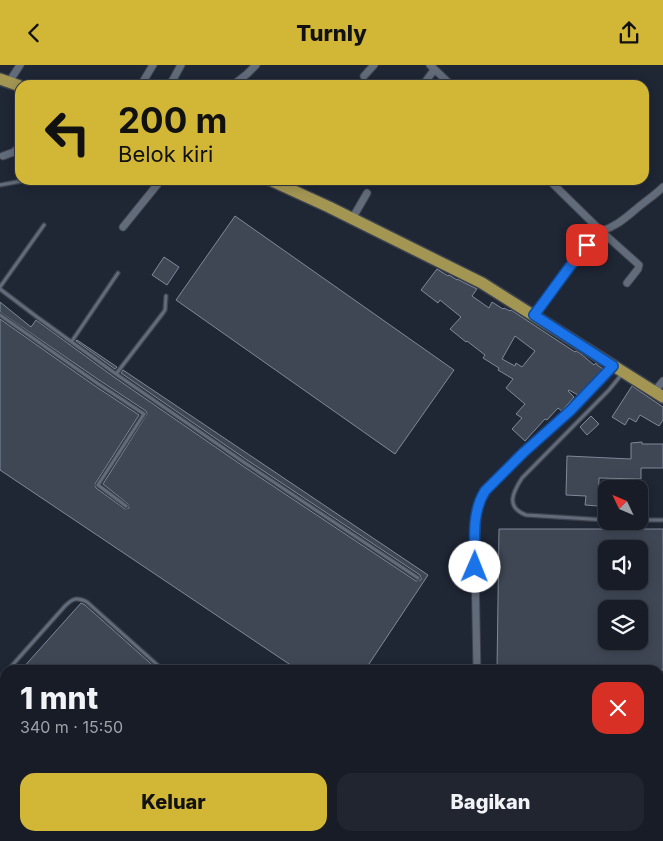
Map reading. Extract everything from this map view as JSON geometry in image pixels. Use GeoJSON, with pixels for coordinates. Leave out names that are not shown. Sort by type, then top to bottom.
{"type":"FeatureCollection","features":[{"type":"Feature","properties":{"kind":"main road"},"geometry":{"type":"LineString","coordinates":[[281,185],[482,283],[659,395]]}},
{"type":"Feature","properties":{"kind":"street"},"geometry":{"type":"LineString","coordinates":[[10,82],[20,65]]}},
{"type":"Feature","properties":{"kind":"street"},"geometry":{"type":"LineString","coordinates":[[144,80],[153,65]]}},
{"type":"Feature","properties":{"kind":"street"},"geometry":{"type":"LineString","coordinates":[[173,80],[181,65]]}},
{"type":"Feature","properties":{"kind":"street"},"geometry":{"type":"LineString","coordinates":[[240,80],[256,65]]}},
{"type":"Feature","properties":{"kind":"street"},"geometry":{"type":"LineString","coordinates":[[364,76],[374,65]]}},
{"type":"Feature","properties":{"kind":"street"},"geometry":{"type":"LineString","coordinates":[[426,80],[432,67],[445,80]]}},
{"type":"Feature","properties":{"kind":"street"},"geometry":{"type":"LineString","coordinates":[[3,156],[15,151]]}},
{"type":"Feature","properties":{"kind":"street"},"geometry":{"type":"LineString","coordinates":[[123,227],[157,185]]}},
{"type":"Feature","properties":{"kind":"street"},"geometry":{"type":"LineString","coordinates":[[555,185],[601,231],[639,265],[627,283]]}},
{"type":"Feature","properties":{"kind":"street"},"geometry":{"type":"LineString","coordinates":[[534,315],[573,261],[593,238],[601,231],[610,229],[618,224],[663,187]]}},
{"type":"Feature","properties":{"kind":"street"},"geometry":{"type":"LineString","coordinates":[[352,219],[367,193]]}},
{"type":"Feature","properties":{"kind":"street"},"geometry":{"type":"LineString","coordinates":[[477,665],[476,526],[481,498],[490,485],[570,411],[613,366]]}},
{"type":"Feature","properties":{"kind":"street"},"geometry":{"type":"LineString","coordinates":[[659,395],[663,381]]}},
{"type":"Feature","properties":{"kind":"lane"},"geometry":{"type":"LineString","coordinates":[[0,185],[15,182]]}},
{"type":"Feature","properties":{"kind":"lane"},"geometry":{"type":"LineString","coordinates":[[44,225],[0,288],[116,374],[245,463],[418,578]]}},
{"type":"Feature","properties":{"kind":"lane"},"geometry":{"type":"LineString","coordinates":[[72,341],[118,273]]}},
{"type":"Feature","properties":{"kind":"lane"},"geometry":{"type":"LineString","coordinates":[[116,374],[165,310],[166,296]]}},
{"type":"Feature","properties":{"kind":"lane"},"geometry":{"type":"LineString","coordinates":[[0,315],[96,383],[144,414],[98,485],[126,506]]}},
{"type":"Feature","properties":{"kind":"lane"},"geometry":{"type":"LineString","coordinates":[[598,519],[526,515],[514,508],[512,502],[515,490],[522,478],[609,390],[624,372]]}},
{"type":"Feature","properties":{"kind":"lane"},"geometry":{"type":"LineString","coordinates":[[648,520],[663,520]]}},
{"type":"Feature","properties":{"kind":"lane"},"geometry":{"type":"LineString","coordinates":[[12,665],[65,606],[72,600],[77,599],[87,602],[157,665]]}},
{"type":"Feature","properties":{"kind":"building"},"geometry":{"type":"Polygon","coordinates":[[[235,216],[454,370],[395,454],[176,300],[235,216]]]}},
{"type":"Feature","properties":{"kind":"building"},"geometry":{"type":"Polygon","coordinates":[[[164,257],[179,267],[167,285],[152,275],[164,257]]]}},
{"type":"Feature","properties":{"kind":"building"},"geometry":{"type":"Polygon","coordinates":[[[437,269],[477,289],[472,296],[489,308],[492,302],[503,309],[511,310],[603,369],[578,395],[569,390],[574,397],[562,411],[558,408],[525,441],[512,429],[522,418],[516,414],[525,404],[506,388],[513,379],[498,370],[499,368],[483,358],[485,355],[450,329],[461,317],[440,300],[438,303],[421,290],[437,269]],[[515,336],[502,359],[515,366],[516,363],[522,367],[535,351],[515,336]]]}},
{"type":"Feature","properties":{"kind":"building"},"geometry":{"type":"Polygon","coordinates":[[[0,302],[31,327],[36,320],[114,377],[243,466],[416,581],[421,580],[420,575],[247,460],[121,373],[123,370],[428,575],[368,665],[291,665],[0,470],[0,319],[139,415],[95,484],[96,488],[125,509],[129,508],[128,504],[103,484],[147,414],[146,411],[0,312],[0,302]]]}},
{"type":"Feature","properties":{"kind":"building"},"geometry":{"type":"Polygon","coordinates":[[[77,340],[117,367],[115,369],[77,340]]]}},
{"type":"Feature","properties":{"kind":"building"},"geometry":{"type":"Polygon","coordinates":[[[632,386],[663,407],[663,420],[659,426],[640,415],[636,422],[629,418],[625,425],[612,417],[632,386]]]}},
{"type":"Feature","properties":{"kind":"building"},"geometry":{"type":"Polygon","coordinates":[[[591,416],[599,424],[587,435],[580,427],[591,416]]]}},
{"type":"Feature","properties":{"kind":"building"},"geometry":{"type":"Polygon","coordinates":[[[631,443],[663,444],[663,468],[641,468],[641,479],[599,478],[598,506],[585,505],[586,496],[566,495],[567,456],[631,459],[631,443]]]}},
{"type":"Feature","properties":{"kind":"building"},"geometry":{"type":"Polygon","coordinates":[[[499,529],[663,529],[663,665],[497,665],[499,529]]]}},
{"type":"Feature","properties":{"kind":"building"},"geometry":{"type":"Polygon","coordinates":[[[81,603],[152,665],[25,665],[81,603]]]}},
{"type":"Feature","properties":{"kind":"route"},"geometry":{"type":"LineString","coordinates":[[475,567],[477,512],[485,491],[523,453],[570,411],[613,366],[534,315],[573,261],[587,245]]}}]}
